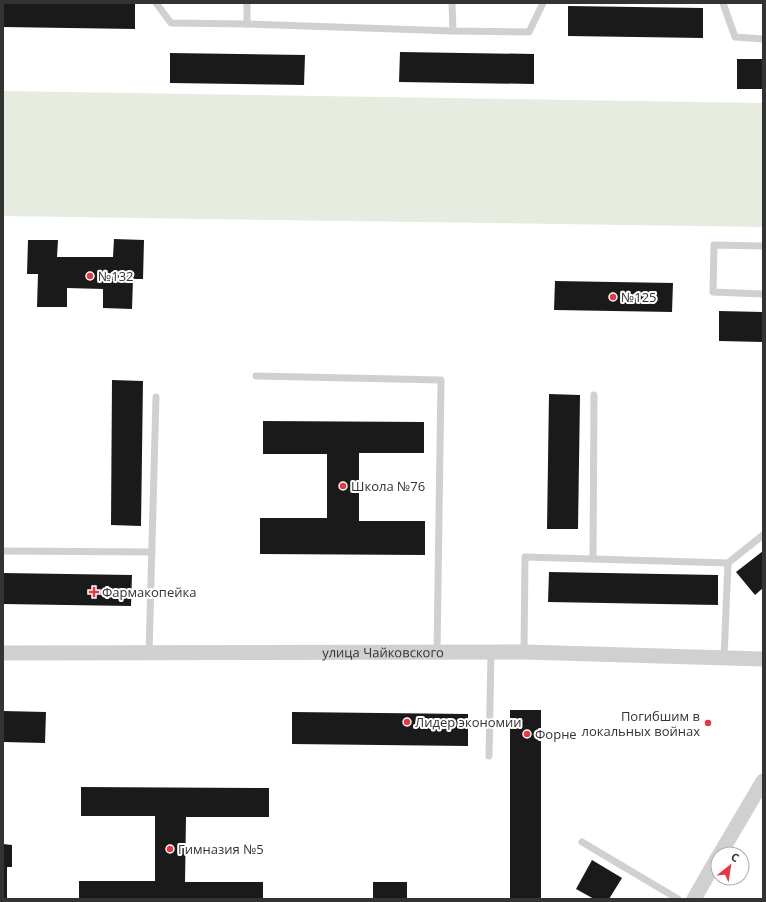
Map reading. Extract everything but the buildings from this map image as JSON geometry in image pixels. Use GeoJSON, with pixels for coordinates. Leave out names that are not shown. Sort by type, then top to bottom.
{"type":"FeatureCollection","features":[{"type":"Feature","properties":{"kind":"street","name":"улица Чайковского"},"geometry":{"type":"LineString","coordinates":[[3,653],[316,654],[524,652],[763,659]]}},
{"type":"Feature","properties":{"kind":"street"},"geometry":{"type":"LineString","coordinates":[[725,846],[763,781]]}},
{"type":"Feature","properties":{"kind":"street"},"geometry":{"type":"LineString","coordinates":[[694,899],[710,871]]}},
{"type":"Feature","properties":{"kind":"lane"},"geometry":{"type":"LineString","coordinates":[[156,3],[171,23],[529,32],[543,3]]}},
{"type":"Feature","properties":{"kind":"lane"},"geometry":{"type":"LineString","coordinates":[[247,3],[247,24]]}},
{"type":"Feature","properties":{"kind":"lane"},"geometry":{"type":"LineString","coordinates":[[452,3],[453,31]]}},
{"type":"Feature","properties":{"kind":"lane"},"geometry":{"type":"LineString","coordinates":[[723,3],[735,37],[763,39]]}},
{"type":"Feature","properties":{"kind":"lane"},"geometry":{"type":"LineString","coordinates":[[763,246],[714,245],[713,292],[763,294]]}},
{"type":"Feature","properties":{"kind":"lane"},"geometry":{"type":"LineString","coordinates":[[256,376],[441,380],[437,652]]}},
{"type":"Feature","properties":{"kind":"lane"},"geometry":{"type":"LineString","coordinates":[[593,558],[594,395]]}},
{"type":"Feature","properties":{"kind":"lane"},"geometry":{"type":"LineString","coordinates":[[149,653],[156,397]]}},
{"type":"Feature","properties":{"kind":"lane"},"geometry":{"type":"LineString","coordinates":[[524,652],[525,557],[593,558],[728,564],[763,535]]}},
{"type":"Feature","properties":{"kind":"lane"},"geometry":{"type":"LineString","coordinates":[[3,550],[152,552]]}},
{"type":"Feature","properties":{"kind":"lane"},"geometry":{"type":"LineString","coordinates":[[724,657],[728,564]]}},
{"type":"Feature","properties":{"kind":"lane"},"geometry":{"type":"LineString","coordinates":[[489,756],[491,653]]}},
{"type":"Feature","properties":{"kind":"lane"},"geometry":{"type":"LineString","coordinates":[[582,842],[678,899]]}},
{"type":"Feature","properties":{"kind":"shaded area"},"geometry":{"type":"Polygon","coordinates":[[[3,91],[763,103],[763,227],[3,216],[3,91]]]}},
{"type":"Feature","properties":{"kind":"place","name":"№132"},"geometry":{"type":"Point","coordinates":[90,276]}},
{"type":"Feature","properties":{"kind":"place","name":"№125"},"geometry":{"type":"Point","coordinates":[613,297]}},
{"type":"Feature","properties":{"kind":"place","name":"Школа №76"},"geometry":{"type":"Point","coordinates":[343,486]}},
{"type":"Feature","properties":{"kind":"place","name":"Фармакопейка"},"geometry":{"type":"Point","coordinates":[94,592]}},
{"type":"Feature","properties":{"kind":"place","name":"Лидер экономии"},"geometry":{"type":"Point","coordinates":[407,722]}},
{"type":"Feature","properties":{"kind":"place","name":"Погибшим в локальных войнах"},"geometry":{"type":"Point","coordinates":[708,723]}},
{"type":"Feature","properties":{"kind":"place","name":"Форне"},"geometry":{"type":"Point","coordinates":[527,734]}},
{"type":"Feature","properties":{"kind":"place","name":"Гимназия №5"},"geometry":{"type":"Point","coordinates":[170,849]}}]}
